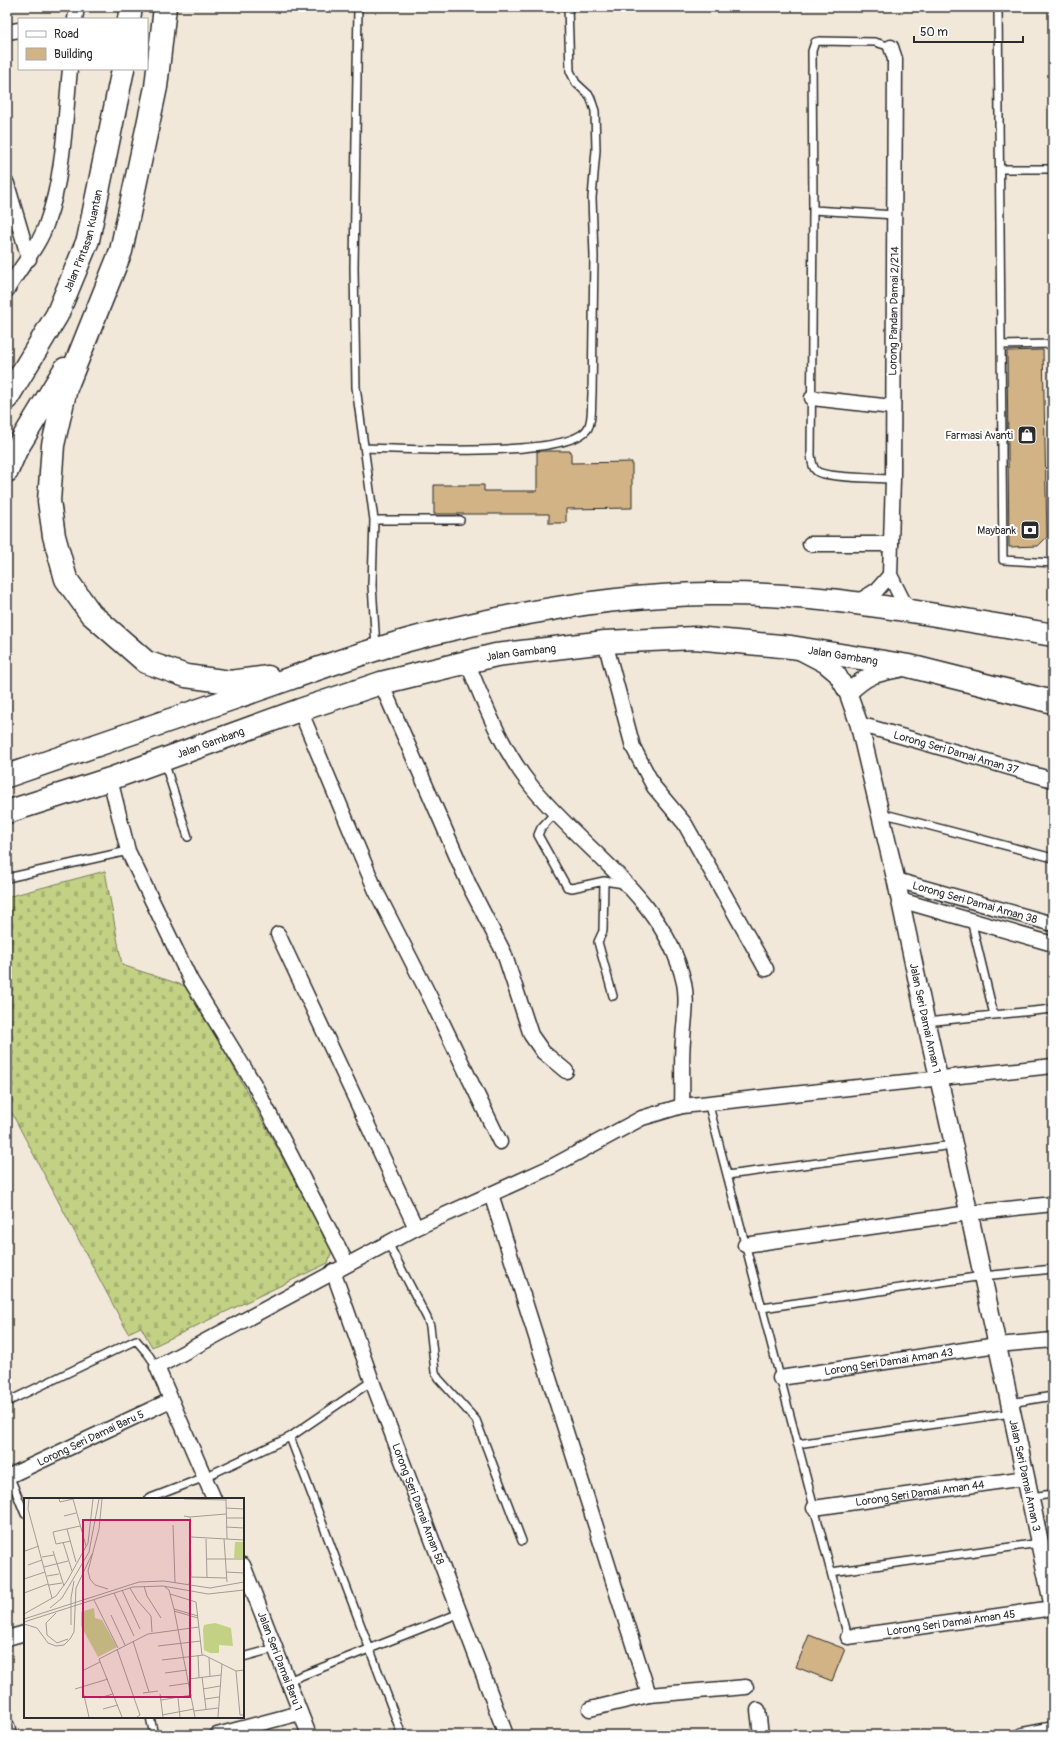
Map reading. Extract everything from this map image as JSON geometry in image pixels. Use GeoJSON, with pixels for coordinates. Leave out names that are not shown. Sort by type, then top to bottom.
{"type":"FeatureCollection","features":[{"type":"Feature","properties":{"kind":"highway"},"geometry":{"type":"LineString","coordinates":[[130,18],[131,7]]}},
{"type":"Feature","properties":{"kind":"highway"},"geometry":{"type":"LineString","coordinates":[[165,7],[156,87],[121,251],[66,388],[53,446],[50,501],[54,536],[66,579],[91,614],[121,642],[146,662],[186,676],[230,682],[315,671]]}},
{"type":"Feature","properties":{"kind":"highway","name":"Jalan Pintasan Kuantan"},"geometry":{"type":"LineString","coordinates":[[7,398],[57,315],[88,240],[123,70]]}},
{"type":"Feature","properties":{"kind":"highway"},"geometry":{"type":"LineString","coordinates":[[7,471],[16,450],[88,331]]}},
{"type":"Feature","properties":{"kind":"highway"},"geometry":{"type":"LineString","coordinates":[[7,776],[376,650],[448,630],[556,609],[641,598],[710,594],[788,595],[1049,630]]}},
{"type":"Feature","properties":{"kind":"highway","name":"Jalan Gambang"},"geometry":{"type":"LineString","coordinates":[[7,812],[110,779],[300,710],[381,683],[496,654],[605,642],[696,638],[791,647],[909,666],[1053,702]]}},
{"type":"Feature","properties":{"kind":"street"},"geometry":{"type":"LineString","coordinates":[[75,18],[77,7]]}},
{"type":"Feature","properties":{"kind":"street"},"geometry":{"type":"LineString","coordinates":[[7,32],[18,30]]}},
{"type":"Feature","properties":{"kind":"street","name":"Lorong Pandan Damai 2/214"},"geometry":{"type":"LineString","coordinates":[[891,48],[895,59],[895,215],[892,407],[893,479],[890,575],[902,599],[911,611]]}},
{"type":"Feature","properties":{"kind":"street"},"geometry":{"type":"LineString","coordinates":[[7,290],[28,259],[47,223],[57,187],[70,70]]}},
{"type":"Feature","properties":{"kind":"street"},"geometry":{"type":"LineString","coordinates":[[7,184],[28,259]]}},
{"type":"Feature","properties":{"kind":"street"},"geometry":{"type":"LineString","coordinates":[[812,398],[892,407]]}},
{"type":"Feature","properties":{"kind":"street"},"geometry":{"type":"LineString","coordinates":[[810,544],[890,544]]}},
{"type":"Feature","properties":{"kind":"street"},"geometry":{"type":"LineString","coordinates":[[855,603],[877,590],[890,575]]}},
{"type":"Feature","properties":{"kind":"street"},"geometry":{"type":"LineString","coordinates":[[605,642],[634,747],[654,787],[685,824],[766,969]]}},
{"type":"Feature","properties":{"kind":"street","name":"Jalan Seri Damai Aman 1"},"geometry":{"type":"LineString","coordinates":[[791,647],[825,664],[837,674],[848,693],[859,724],[896,880],[997,1345]]}},
{"type":"Feature","properties":{"kind":"street"},"geometry":{"type":"LineString","coordinates":[[467,662],[498,735],[531,786],[555,813],[630,885],[670,943],[684,982],[686,1010],[683,1040],[682,1106]]}},
{"type":"Feature","properties":{"kind":"street"},"geometry":{"type":"LineString","coordinates":[[848,693],[862,679],[869,675],[909,666]]}},
{"type":"Feature","properties":{"kind":"street"},"geometry":{"type":"LineString","coordinates":[[381,683],[470,887],[504,953],[531,1035],[543,1052],[566,1072]]}},
{"type":"Feature","properties":{"kind":"street"},"geometry":{"type":"LineString","coordinates":[[300,710],[376,892],[429,995],[500,1142]]}},
{"type":"Feature","properties":{"kind":"street","name":"Lorong Seri Damai Aman 37"},"geometry":{"type":"LineString","coordinates":[[859,724],[1053,780]]}},
{"type":"Feature","properties":{"kind":"street"},"geometry":{"type":"LineString","coordinates":[[110,779],[128,851],[191,982],[254,1084],[347,1264]]}},
{"type":"Feature","properties":{"kind":"street","name":"Lorong Seri Damai Aman 38"},"geometry":{"type":"LineString","coordinates":[[896,880],[1053,924]]}},
{"type":"Feature","properties":{"kind":"street"},"geometry":{"type":"LineString","coordinates":[[900,900],[1053,944]]}},
{"type":"Feature","properties":{"kind":"street"},"geometry":{"type":"LineString","coordinates":[[278,934],[416,1228]]}},
{"type":"Feature","properties":{"kind":"street"},"geometry":{"type":"LineString","coordinates":[[214,1498],[157,1367],[333,1271],[416,1228],[553,1166],[642,1118],[682,1106],[1053,1066]]}},
{"type":"Feature","properties":{"kind":"street"},"geometry":{"type":"LineString","coordinates":[[491,1194],[649,1695]]}},
{"type":"Feature","properties":{"kind":"street"},"geometry":{"type":"LineString","coordinates":[[745,1245],[969,1213],[1053,1204]]}},
{"type":"Feature","properties":{"kind":"street","name":"Lorong Seri Damai Aman 58"},"geometry":{"type":"LineString","coordinates":[[333,1271],[372,1381],[506,1735]]}},
{"type":"Feature","properties":{"kind":"street","name":"Lorong Seri Damai Aman 43"},"geometry":{"type":"LineString","coordinates":[[780,1378],[997,1345],[1053,1340]]}},
{"type":"Feature","properties":{"kind":"street","name":"Jalan Seri Damai Aman 3"},"geometry":{"type":"LineString","coordinates":[[997,1345],[1029,1497],[1040,1543],[1049,1568],[1053,1606]]}},
{"type":"Feature","properties":{"kind":"street","name":"Lorong Seri Damai Baru 5"},"geometry":{"type":"LineString","coordinates":[[8,1473],[171,1400]]}},
{"type":"Feature","properties":{"kind":"street","name":"Lorong Seri Damai Aman 44"},"geometry":{"type":"LineString","coordinates":[[814,1508],[1025,1478]]}},
{"type":"Feature","properties":{"kind":"street","name":"Jalan Seri Damai Baru 1"},"geometry":{"type":"LineString","coordinates":[[244,1568],[309,1735]]}},
{"type":"Feature","properties":{"kind":"street","name":"Lorong Seri Damai Aman 45"},"geometry":{"type":"LineString","coordinates":[[848,1637],[1053,1606]]}},
{"type":"Feature","properties":{"kind":"street"},"geometry":{"type":"LineString","coordinates":[[7,1638],[24,1633]]}},
{"type":"Feature","properties":{"kind":"street"},"geometry":{"type":"LineString","coordinates":[[590,1709],[649,1695],[746,1687]]}},
{"type":"Feature","properties":{"kind":"street"},"geometry":{"type":"LineString","coordinates":[[758,1710],[761,1735]]}},
{"type":"Feature","properties":{"kind":"street"},"geometry":{"type":"LineString","coordinates":[[217,1735],[300,1713]]}},
{"type":"Feature","properties":{"kind":"street"},"geometry":{"type":"LineString","coordinates":[[7,1726],[9,1735]]}},
{"type":"Feature","properties":{"kind":"street"},"geometry":{"type":"LineString","coordinates":[[1022,1735],[1053,1729]]}},
{"type":"Feature","properties":{"kind":"lane"},"geometry":{"type":"LineString","coordinates":[[358,7],[354,268],[356,387],[374,520],[372,585],[376,650]]}},
{"type":"Feature","properties":{"kind":"lane"},"geometry":{"type":"LineString","coordinates":[[365,448],[500,450],[542,446],[570,441],[581,435],[588,428],[591,416],[592,388],[594,256],[592,198],[596,150],[595,117],[593,102],[590,96],[576,83],[570,70],[568,7]]}},
{"type":"Feature","properties":{"kind":"lane"},"geometry":{"type":"LineString","coordinates":[[998,7],[1003,560],[1053,563]]}},
{"type":"Feature","properties":{"kind":"lane"},"geometry":{"type":"LineString","coordinates":[[891,48],[875,42],[819,40],[815,42],[813,46],[811,455],[813,468],[817,472],[893,479]]}},
{"type":"Feature","properties":{"kind":"lane"},"geometry":{"type":"LineString","coordinates":[[1000,169],[1053,169]]}},
{"type":"Feature","properties":{"kind":"lane"},"geometry":{"type":"LineString","coordinates":[[813,210],[895,215]]}},
{"type":"Feature","properties":{"kind":"lane"},"geometry":{"type":"LineString","coordinates":[[1002,345],[1053,344]]}},
{"type":"Feature","properties":{"kind":"lane"},"geometry":{"type":"LineString","coordinates":[[374,520],[460,520]]}},
{"type":"Feature","properties":{"kind":"lane"},"geometry":{"type":"LineString","coordinates":[[163,760],[188,837]]}},
{"type":"Feature","properties":{"kind":"lane"},"geometry":{"type":"LineString","coordinates":[[555,813],[541,828],[538,835],[567,887],[572,888],[604,881],[630,885]]}},
{"type":"Feature","properties":{"kind":"lane"},"geometry":{"type":"LineString","coordinates":[[880,813],[1053,858]]}},
{"type":"Feature","properties":{"kind":"lane"},"geometry":{"type":"LineString","coordinates":[[7,878],[128,851]]}},
{"type":"Feature","properties":{"kind":"lane"},"geometry":{"type":"LineString","coordinates":[[604,881],[603,931],[598,942],[613,996]]}},
{"type":"Feature","properties":{"kind":"lane"},"geometry":{"type":"LineString","coordinates":[[971,920],[994,1015]]}},
{"type":"Feature","properties":{"kind":"lane"},"geometry":{"type":"LineString","coordinates":[[926,1022],[1053,1009]]}},
{"type":"Feature","properties":{"kind":"lane"},"geometry":{"type":"LineString","coordinates":[[708,1102],[848,1637]]}},
{"type":"Feature","properties":{"kind":"lane"},"geometry":{"type":"LineString","coordinates":[[727,1175],[954,1145]]}},
{"type":"Feature","properties":{"kind":"lane"},"geometry":{"type":"LineString","coordinates":[[388,1243],[430,1326],[435,1372],[438,1378],[476,1420],[522,1541]]}},
{"type":"Feature","properties":{"kind":"lane"},"geometry":{"type":"LineString","coordinates":[[762,1308],[983,1276],[1053,1269]]}},
{"type":"Feature","properties":{"kind":"lane"},"geometry":{"type":"LineString","coordinates":[[7,1402],[136,1340],[157,1367]]}},
{"type":"Feature","properties":{"kind":"lane"},"geometry":{"type":"LineString","coordinates":[[151,1498],[205,1477],[290,1437],[372,1381]]}},
{"type":"Feature","properties":{"kind":"lane"},"geometry":{"type":"LineString","coordinates":[[798,1444],[1010,1408],[1053,1396]]}},
{"type":"Feature","properties":{"kind":"lane"},"geometry":{"type":"LineString","coordinates":[[290,1437],[402,1735]]}},
{"type":"Feature","properties":{"kind":"lane"},"geometry":{"type":"LineString","coordinates":[[8,1473],[24,1512]]}},
{"type":"Feature","properties":{"kind":"lane"},"geometry":{"type":"LineString","coordinates":[[1029,1497],[1053,1494]]}},
{"type":"Feature","properties":{"kind":"lane"},"geometry":{"type":"LineString","coordinates":[[831,1572],[1040,1543]]}},
{"type":"Feature","properties":{"kind":"lane"},"geometry":{"type":"LineString","coordinates":[[288,1681],[460,1613]]}},
{"type":"Feature","properties":{"kind":"lane"},"geometry":{"type":"LineString","coordinates":[[244,1657],[276,1648]]}},
{"type":"Feature","properties":{"kind":"lane"},"geometry":{"type":"LineString","coordinates":[[150,1718],[154,1735]]}},
{"type":"Feature","properties":{"kind":"green space"},"geometry":{"type":"Polygon","coordinates":[[[105,871],[122,965],[191,988],[332,1250],[328,1263],[152,1347],[141,1327],[128,1333],[7,1104],[7,897],[105,871]]]}},
{"type":"Feature","properties":{"kind":"building"},"geometry":{"type":"Polygon","coordinates":[[[1043,350],[1047,537],[1038,546],[1009,547],[1007,351],[1043,350]]]}},
{"type":"Feature","properties":{"kind":"building"},"geometry":{"type":"Polygon","coordinates":[[[537,451],[571,451],[571,463],[632,462],[632,508],[566,509],[566,523],[549,523],[549,514],[434,514],[434,485],[484,485],[484,491],[537,491],[537,451]]]}},
{"type":"Feature","properties":{"kind":"building"},"geometry":{"type":"Polygon","coordinates":[[[809,1635],[845,1649],[832,1681],[796,1667],[809,1635]]]}},
{"type":"Feature","properties":{"kind":"place","name":"Farmasi Avanti"},"geometry":{"type":"Point","coordinates":[1027,435]}},
{"type":"Feature","properties":{"kind":"place","name":"Maybank"},"geometry":{"type":"Point","coordinates":[1030,530]}}]}
